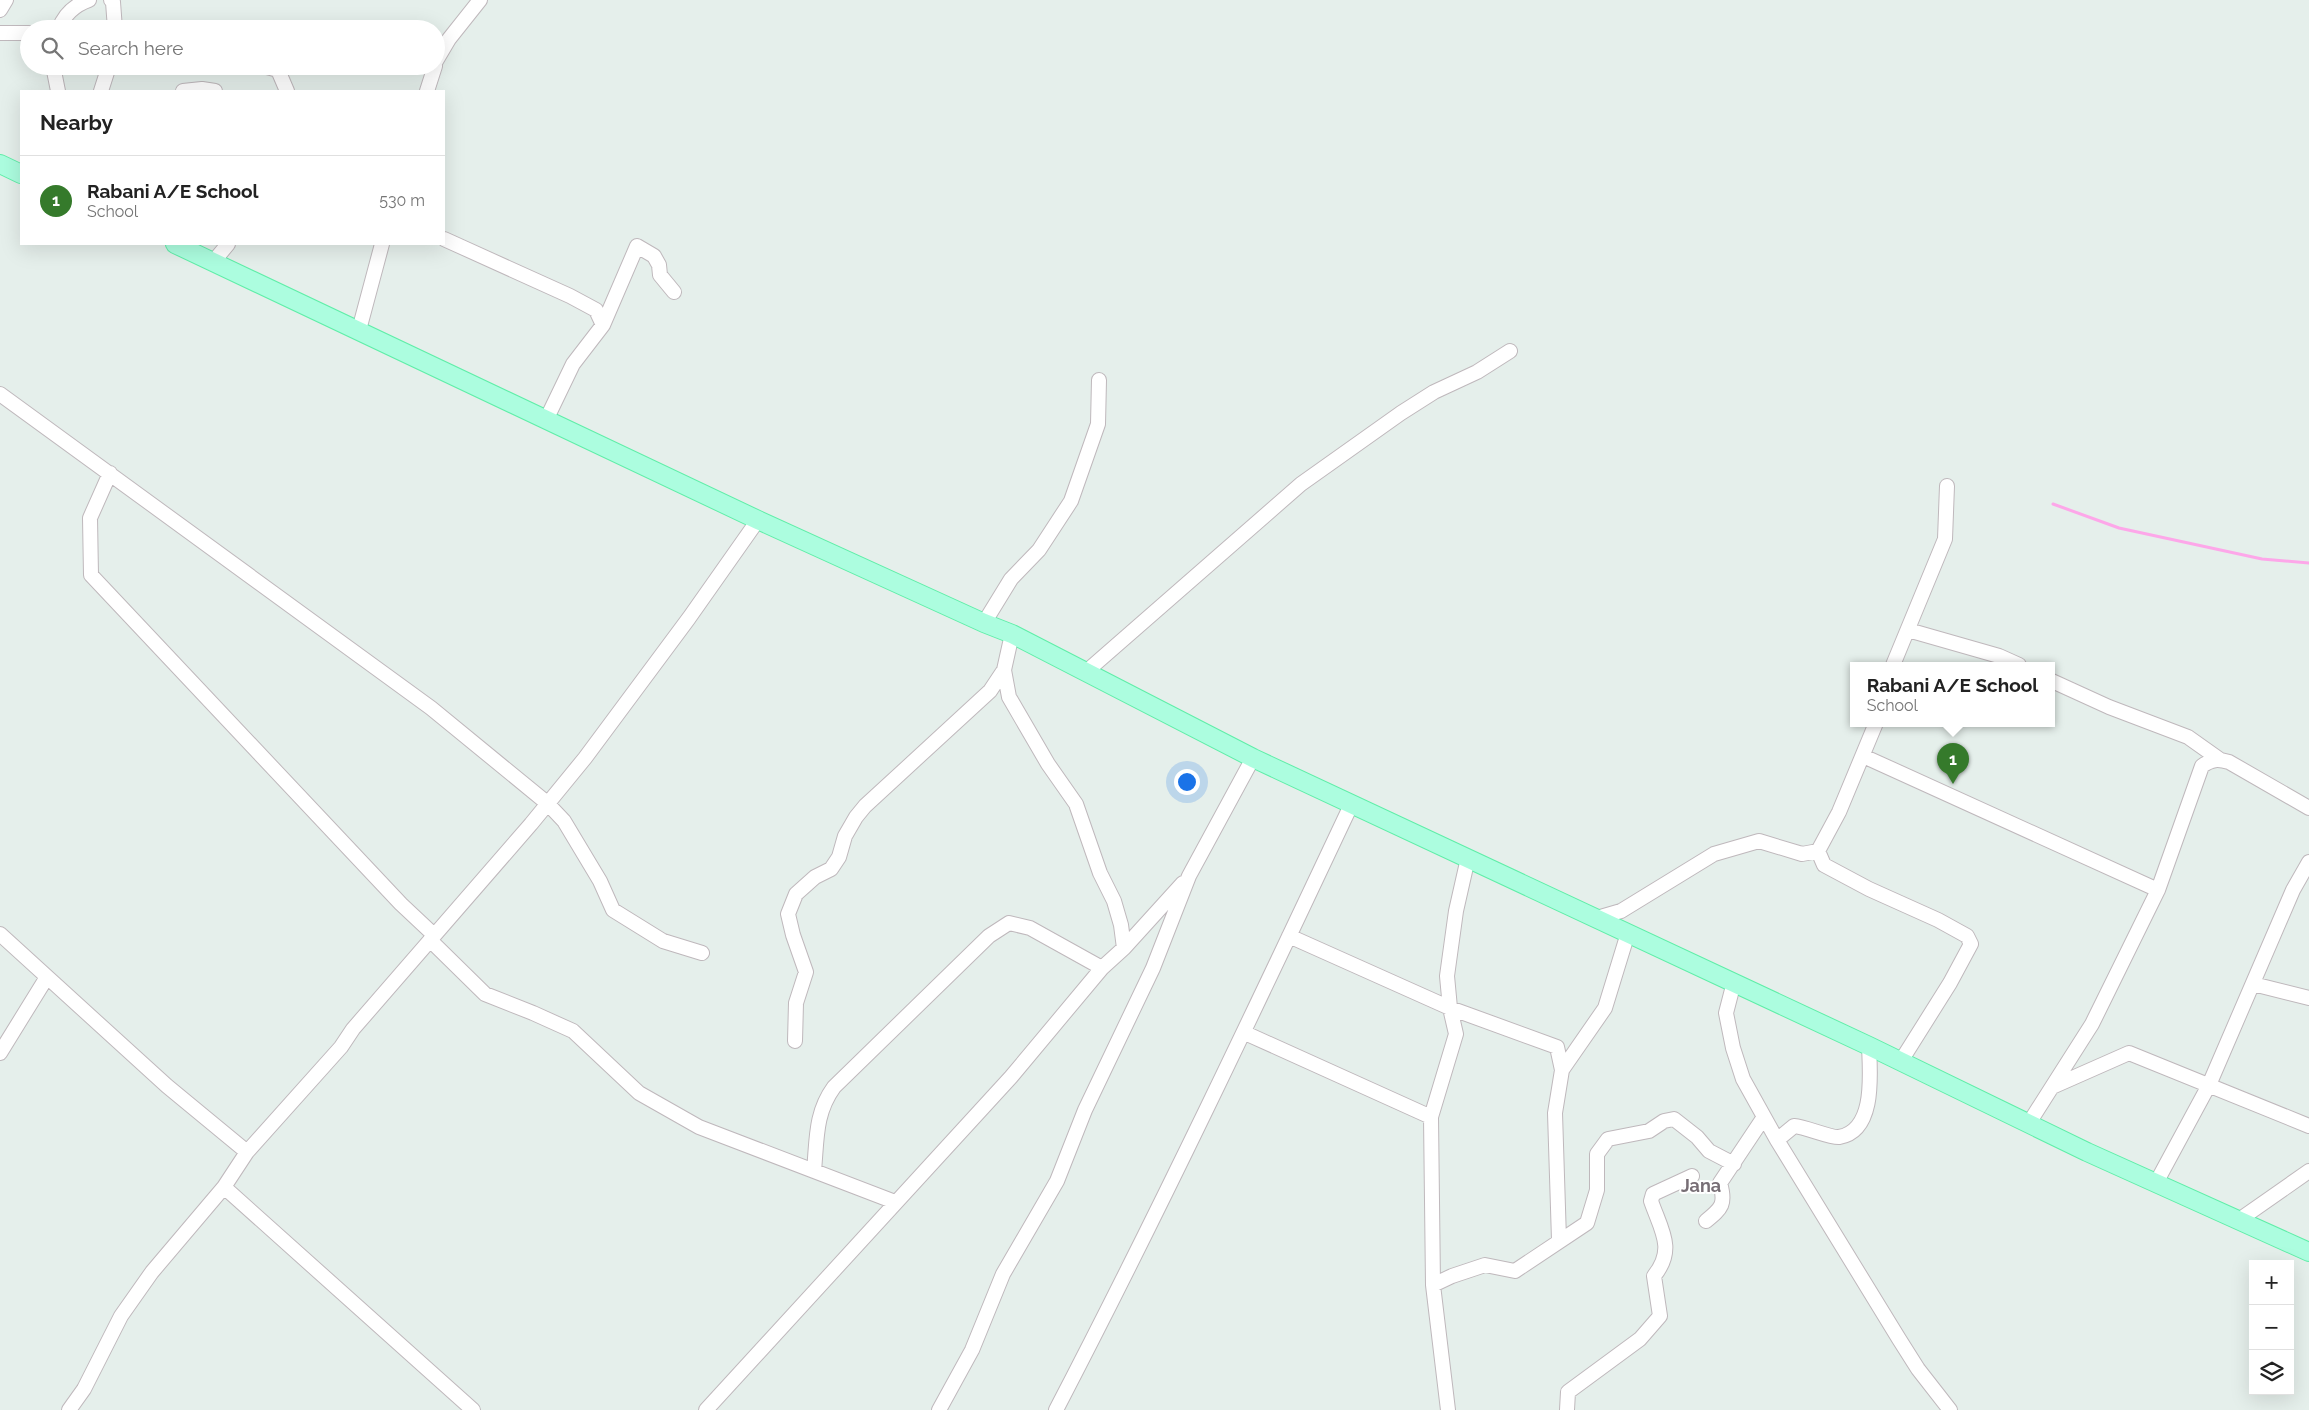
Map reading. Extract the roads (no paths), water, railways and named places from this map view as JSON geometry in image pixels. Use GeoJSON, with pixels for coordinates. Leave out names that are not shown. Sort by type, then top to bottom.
{"type":"FeatureCollection","features":[{"type":"Feature","properties":{"kind":"main road"},"geometry":{"type":"LineString","coordinates":[[0,164],[20,174]]}},
{"type":"Feature","properties":{"kind":"main road"},"geometry":{"type":"LineString","coordinates":[[177,245],[758,520],[1012,634],[1253,758],[1734,982],[2156,1183],[2309,1252]]}},
{"type":"Feature","properties":{"kind":"street"},"geometry":{"type":"LineString","coordinates":[[0,10],[6,0]]}},
{"type":"Feature","properties":{"kind":"street"},"geometry":{"type":"LineString","coordinates":[[62,20],[79,4],[89,0]]}},
{"type":"Feature","properties":{"kind":"street"},"geometry":{"type":"LineString","coordinates":[[112,0],[114,20]]}},
{"type":"Feature","properties":{"kind":"street"},"geometry":{"type":"LineString","coordinates":[[445,46],[480,0]]}},
{"type":"Feature","properties":{"kind":"street"},"geometry":{"type":"LineString","coordinates":[[2,29],[20,32]]}},
{"type":"Feature","properties":{"kind":"street"},"geometry":{"type":"LineString","coordinates":[[54,75],[58,90]]}},
{"type":"Feature","properties":{"kind":"street"},"geometry":{"type":"LineString","coordinates":[[101,90],[106,75]]}},
{"type":"Feature","properties":{"kind":"street"},"geometry":{"type":"LineString","coordinates":[[280,75],[287,90]]}},
{"type":"Feature","properties":{"kind":"street"},"geometry":{"type":"LineString","coordinates":[[426,90],[431,75]]}},
{"type":"Feature","properties":{"kind":"street"},"geometry":{"type":"LineString","coordinates":[[189,90],[202,88],[211,90]]}},
{"type":"Feature","properties":{"kind":"street"},"geometry":{"type":"LineString","coordinates":[[445,239],[570,296],[596,310],[603,324]]}},
{"type":"Feature","properties":{"kind":"street"},"geometry":{"type":"LineString","coordinates":[[214,261],[227,245]]}},
{"type":"Feature","properties":{"kind":"street"},"geometry":{"type":"LineString","coordinates":[[359,330],[382,245]]}},
{"type":"Feature","properties":{"kind":"street"},"geometry":{"type":"LineString","coordinates":[[546,418],[573,364],[603,324],[637,246],[654,256],[659,265],[660,275],[674,292]]}},
{"type":"Feature","properties":{"kind":"street"},"geometry":{"type":"LineString","coordinates":[[1087,671],[1301,484],[1434,392],[1477,372],[1510,351]]}},
{"type":"Feature","properties":{"kind":"street"},"geometry":{"type":"LineString","coordinates":[[984,623],[1011,579],[1039,550],[1071,501],[1098,424],[1099,380]]}},
{"type":"Feature","properties":{"kind":"street"},"geometry":{"type":"LineString","coordinates":[[0,394],[431,708],[547,803],[564,821],[600,881],[613,910],[663,941],[702,953]]}},
{"type":"Feature","properties":{"kind":"street"},"geometry":{"type":"LineString","coordinates":[[110,473],[90,518],[92,576],[485,994],[573,1031],[639,1093],[699,1127],[895,1202]]}},
{"type":"Feature","properties":{"kind":"street"},"geometry":{"type":"LineString","coordinates":[[1894,662],[1944,539],[1947,486]]}},
{"type":"Feature","properties":{"kind":"street"},"geometry":{"type":"LineString","coordinates":[[69,1410],[84,1389],[121,1316],[152,1272],[224,1187],[247,1152],[341,1047],[353,1028],[532,824],[608,727],[705,596],[758,520]]}},
{"type":"Feature","properties":{"kind":"street"},"geometry":{"type":"LineString","coordinates":[[1908,630],[1999,656],[2012,662]]}},
{"type":"Feature","properties":{"kind":"street"},"geometry":{"type":"LineString","coordinates":[[795,1041],[796,1003],[806,972],[792,935],[788,914],[796,894],[815,878],[832,869],[839,857],[849,830],[865,806],[990,690],[1004,670],[1012,634]]}},
{"type":"Feature","properties":{"kind":"street"},"geometry":{"type":"LineString","coordinates":[[1004,670],[1009,697],[1048,764],[1076,804],[1100,873],[1114,901],[1121,925],[1124,948]]}},
{"type":"Feature","properties":{"kind":"street"},"geometry":{"type":"LineString","coordinates":[[2055,681],[2109,707],[2188,737],[2219,759],[2229,762],[2309,808]]}},
{"type":"Feature","properties":{"kind":"street"},"geometry":{"type":"LineString","coordinates":[[1818,851],[1839,812],[1874,727]]}},
{"type":"Feature","properties":{"kind":"street"},"geometry":{"type":"LineString","coordinates":[[1863,756],[2158,890]]}},
{"type":"Feature","properties":{"kind":"street"},"geometry":{"type":"LineString","coordinates":[[939,1410],[972,1350],[1003,1274],[1057,1180],[1085,1110],[1153,968],[1189,876],[1253,758]]}},
{"type":"Feature","properties":{"kind":"street"},"geometry":{"type":"LineString","coordinates":[[2029,1123],[2092,1024],[2158,890],[2202,766],[2211,760],[2219,759]]}},
{"type":"Feature","properties":{"kind":"street"},"geometry":{"type":"LineString","coordinates":[[1056,1410],[1126,1275],[1245,1033],[1352,803]]}},
{"type":"Feature","properties":{"kind":"street"},"geometry":{"type":"LineString","coordinates":[[1597,918],[1621,911],[1714,854],[1759,842],[1802,854],[1818,851]]}},
{"type":"Feature","properties":{"kind":"street"},"geometry":{"type":"LineString","coordinates":[[1818,851],[1824,865],[1869,889],[1938,920],[1967,936],[1971,944],[1950,983],[1901,1061]]}},
{"type":"Feature","properties":{"kind":"street"},"geometry":{"type":"LineString","coordinates":[[1448,1410],[1433,1285],[1432,1117],[1456,1034],[1450,1008],[1447,976],[1456,911],[1468,858]]}},
{"type":"Feature","properties":{"kind":"street"},"geometry":{"type":"LineString","coordinates":[[2156,1183],[2208,1086],[2293,890],[2309,862]]}},
{"type":"Feature","properties":{"kind":"street"},"geometry":{"type":"LineString","coordinates":[[706,1410],[1011,1077],[1102,968],[1124,948],[1189,876]]}},
{"type":"Feature","properties":{"kind":"street"},"geometry":{"type":"LineString","coordinates":[[814,1171],[818,1128],[823,1102],[828,1095],[989,936],[1009,923],[1030,928],[1102,968]]}},
{"type":"Feature","properties":{"kind":"street"},"geometry":{"type":"LineString","coordinates":[[1562,1070],[1605,1008],[1628,933]]}},
{"type":"Feature","properties":{"kind":"street"},"geometry":{"type":"LineString","coordinates":[[0,934],[167,1086],[247,1152]]}},
{"type":"Feature","properties":{"kind":"street"},"geometry":{"type":"LineString","coordinates":[[1289,936],[1450,1008],[1557,1047],[1562,1070],[1555,1113],[1560,1240]]}},
{"type":"Feature","properties":{"kind":"street"},"geometry":{"type":"LineString","coordinates":[[0,1053],[47,977]]}},
{"type":"Feature","properties":{"kind":"street"},"geometry":{"type":"LineString","coordinates":[[1734,982],[1726,1013],[1733,1048],[1743,1079],[1777,1140],[1908,1354],[1950,1410]]}},
{"type":"Feature","properties":{"kind":"street"},"geometry":{"type":"LineString","coordinates":[[2253,984],[2309,998]]}},
{"type":"Feature","properties":{"kind":"street"},"geometry":{"type":"LineString","coordinates":[[1245,1033],[1432,1117]]}},
{"type":"Feature","properties":{"kind":"street"},"geometry":{"type":"LineString","coordinates":[[1777,1140],[1794,1126],[1806,1127],[1837,1137],[1850,1133],[1865,1118],[1870,1085],[1869,1046]]}},
{"type":"Feature","properties":{"kind":"street"},"geometry":{"type":"LineString","coordinates":[[2052,1087],[2129,1053],[2309,1126]]}},
{"type":"Feature","properties":{"kind":"street"},"geometry":{"type":"LineString","coordinates":[[1706,1221],[1720,1209],[1724,1198],[1720,1183],[1764,1117]]}},
{"type":"Feature","properties":{"kind":"street"},"geometry":{"type":"LineString","coordinates":[[1433,1285],[1452,1276],[1485,1265],[1515,1271],[1587,1223],[1597,1190],[1597,1154],[1608,1139],[1648,1131],[1664,1121],[1674,1119],[1709,1151],[1734,1164]]}},
{"type":"Feature","properties":{"kind":"street"},"geometry":{"type":"LineString","coordinates":[[2239,1220],[2309,1171]]}},
{"type":"Feature","properties":{"kind":"street"},"geometry":{"type":"LineString","coordinates":[[1566,1410],[1568,1392],[1640,1339],[1660,1316],[1654,1276],[1661,1268],[1667,1248],[1651,1201],[1653,1194],[1692,1176]]}},
{"type":"Feature","properties":{"kind":"street"},"geometry":{"type":"LineString","coordinates":[[224,1187],[473,1410]]}},
{"type":"Feature","properties":{"kind":"waterway"},"geometry":{"type":"LineString","coordinates":[[2053,504],[2119,528],[2262,559],[2309,563]]}},
{"type":"Feature","properties":{"kind":"place","name":"Rabani A/E School"},"geometry":{"type":"Point","coordinates":[1953,784]}},
{"type":"Feature","properties":{"kind":"district","name":"Jana"},"geometry":{"type":"Point","coordinates":[1701,1186]}}]}
